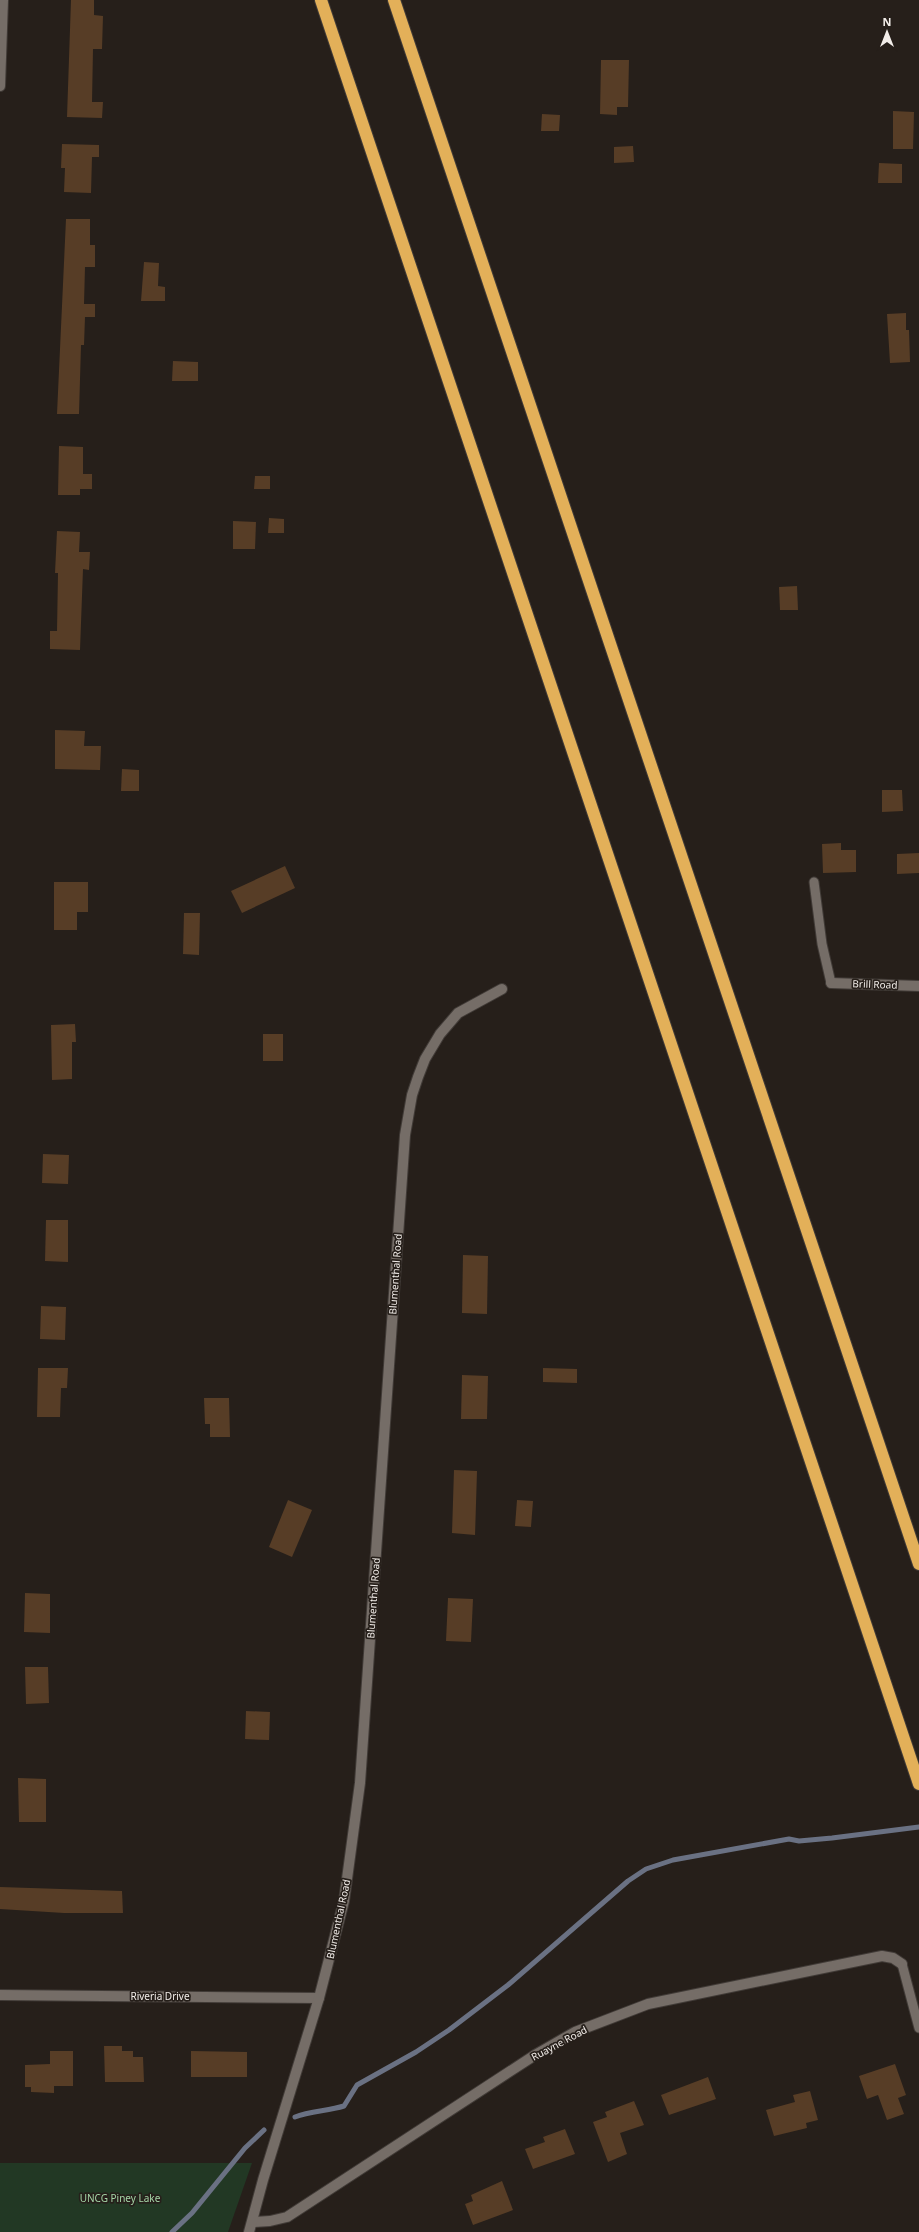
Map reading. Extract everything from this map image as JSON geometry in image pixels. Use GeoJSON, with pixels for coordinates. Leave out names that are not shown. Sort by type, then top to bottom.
{"type":"FeatureCollection","features":[{"type":"Feature","properties":{"kind":"highway"},"geometry":{"type":"LineString","coordinates":[[321,0],[919,1784]]}},
{"type":"Feature","properties":{"kind":"highway"},"geometry":{"type":"LineString","coordinates":[[394,0],[919,1564]]}},
{"type":"Feature","properties":{"kind":"street"},"geometry":{"type":"LineString","coordinates":[[0,86],[3,0]]}},
{"type":"Feature","properties":{"kind":"street","name":"Brill Road"},"geometry":{"type":"LineString","coordinates":[[831,983],[919,986]]}},
{"type":"Feature","properties":{"kind":"street","name":"Blumenthal Road"},"geometry":{"type":"LineString","coordinates":[[249,2232],[263,2180],[319,1998],[344,1901],[360,1783],[400,1199],[408,1118],[418,1077],[425,1059],[440,1034],[458,1013],[502,989]]}},
{"type":"Feature","properties":{"kind":"street","name":"Ruayne Road"},"geometry":{"type":"LineString","coordinates":[[252,2222],[270,2221],[287,2217],[535,2055],[574,2032],[619,2014],[648,2004],[694,1993],[882,1956],[893,1958],[902,1964]]}},
{"type":"Feature","properties":{"kind":"street","name":"Riveria Drive"},"geometry":{"type":"LineString","coordinates":[[0,1995],[319,1998]]}},
{"type":"Feature","properties":{"kind":"lane"},"geometry":{"type":"LineString","coordinates":[[814,882],[822,944],[831,983]]}},
{"type":"Feature","properties":{"kind":"lane"},"geometry":{"type":"LineString","coordinates":[[902,1964],[919,2028]]}},
{"type":"Feature","properties":{"kind":"green space","name":"UNCG Piney Lake"},"geometry":{"type":"Polygon","coordinates":[[[0,2163],[252,2163],[228,2232],[0,2232],[0,2163]]]}},
{"type":"Feature","properties":{"kind":"building"},"geometry":{"type":"Polygon","coordinates":[[[71,0],[94,0],[94,15],[103,16],[102,49],[93,49],[92,102],[103,102],[102,118],[67,117],[71,0]]]}},
{"type":"Feature","properties":{"kind":"building"},"geometry":{"type":"Polygon","coordinates":[[[601,60],[629,60],[628,107],[617,107],[617,115],[600,114],[601,60]]]}},
{"type":"Feature","properties":{"kind":"building"},"geometry":{"type":"Polygon","coordinates":[[[893,111],[914,112],[913,149],[893,149],[893,111]]]}},
{"type":"Feature","properties":{"kind":"building"},"geometry":{"type":"Polygon","coordinates":[[[542,114],[560,115],[559,131],[541,131],[542,114]]]}},
{"type":"Feature","properties":{"kind":"building"},"geometry":{"type":"Polygon","coordinates":[[[62,144],[99,145],[99,157],[92,157],[91,193],[64,192],[65,168],[61,168],[62,144]]]}},
{"type":"Feature","properties":{"kind":"building"},"geometry":{"type":"Polygon","coordinates":[[[633,146],[634,162],[614,163],[614,147],[633,146]]]}},
{"type":"Feature","properties":{"kind":"building"},"geometry":{"type":"Polygon","coordinates":[[[879,163],[902,164],[902,183],[878,183],[879,163]]]}},
{"type":"Feature","properties":{"kind":"building"},"geometry":{"type":"Polygon","coordinates":[[[66,219],[90,219],[90,245],[95,245],[95,267],[85,267],[84,304],[95,304],[95,317],[85,317],[84,345],[81,345],[79,414],[57,414],[66,219]]]}},
{"type":"Feature","properties":{"kind":"building"},"geometry":{"type":"Polygon","coordinates":[[[144,262],[159,263],[158,286],[165,287],[165,301],[141,301],[144,262]]]}},
{"type":"Feature","properties":{"kind":"building"},"geometry":{"type":"Polygon","coordinates":[[[906,313],[906,330],[909,330],[910,362],[890,363],[887,314],[906,313]]]}},
{"type":"Feature","properties":{"kind":"building"},"geometry":{"type":"Polygon","coordinates":[[[173,361],[198,362],[198,381],[172,381],[173,361]]]}},
{"type":"Feature","properties":{"kind":"building"},"geometry":{"type":"Polygon","coordinates":[[[59,446],[83,447],[83,474],[92,474],[92,489],[80,489],[80,495],[58,495],[59,446]]]}},
{"type":"Feature","properties":{"kind":"building"},"geometry":{"type":"Polygon","coordinates":[[[255,476],[270,476],[270,489],[254,489],[255,476]]]}},
{"type":"Feature","properties":{"kind":"building"},"geometry":{"type":"Polygon","coordinates":[[[269,518],[284,519],[284,533],[268,533],[269,518]]]}},
{"type":"Feature","properties":{"kind":"building"},"geometry":{"type":"Polygon","coordinates":[[[233,521],[256,522],[255,549],[233,549],[233,521]]]}},
{"type":"Feature","properties":{"kind":"building"},"geometry":{"type":"Polygon","coordinates":[[[57,531],[80,532],[79,552],[90,552],[89,570],[83,569],[80,650],[50,649],[50,631],[57,631],[58,573],[55,573],[57,531]]]}},
{"type":"Feature","properties":{"kind":"building"},"geometry":{"type":"Polygon","coordinates":[[[797,586],[798,610],[780,610],[779,587],[797,586]]]}},
{"type":"Feature","properties":{"kind":"building"},"geometry":{"type":"Polygon","coordinates":[[[55,730],[85,731],[84,746],[101,746],[100,770],[55,769],[55,730]]]}},
{"type":"Feature","properties":{"kind":"building"},"geometry":{"type":"Polygon","coordinates":[[[122,769],[139,770],[139,791],[121,791],[122,769]]]}},
{"type":"Feature","properties":{"kind":"building"},"geometry":{"type":"Polygon","coordinates":[[[882,790],[902,790],[903,811],[882,812],[882,790]]]}},
{"type":"Feature","properties":{"kind":"building"},"geometry":{"type":"Polygon","coordinates":[[[841,843],[841,850],[856,850],[856,872],[823,873],[822,844],[841,843]]]}},
{"type":"Feature","properties":{"kind":"building"},"geometry":{"type":"Polygon","coordinates":[[[919,853],[919,873],[897,874],[897,854],[919,853]]]}},
{"type":"Feature","properties":{"kind":"building"},"geometry":{"type":"Polygon","coordinates":[[[285,866],[295,888],[242,913],[231,891],[285,866]]]}},
{"type":"Feature","properties":{"kind":"building"},"geometry":{"type":"Polygon","coordinates":[[[54,882],[88,882],[88,912],[77,912],[77,930],[54,930],[54,882]]]}},
{"type":"Feature","properties":{"kind":"building"},"geometry":{"type":"Polygon","coordinates":[[[184,913],[200,913],[199,955],[183,954],[184,913]]]}},
{"type":"Feature","properties":{"kind":"building"},"geometry":{"type":"Polygon","coordinates":[[[75,1024],[76,1042],[72,1042],[72,1079],[52,1080],[51,1025],[75,1024]]]}},
{"type":"Feature","properties":{"kind":"building"},"geometry":{"type":"Polygon","coordinates":[[[263,1034],[283,1034],[283,1061],[263,1061],[263,1034]]]}},
{"type":"Feature","properties":{"kind":"building"},"geometry":{"type":"Polygon","coordinates":[[[43,1154],[69,1155],[68,1184],[42,1183],[43,1154]]]}},
{"type":"Feature","properties":{"kind":"building"},"geometry":{"type":"Polygon","coordinates":[[[46,1220],[68,1220],[68,1262],[45,1261],[46,1220]]]}},
{"type":"Feature","properties":{"kind":"building"},"geometry":{"type":"Polygon","coordinates":[[[463,1255],[488,1256],[487,1314],[462,1313],[463,1255]]]}},
{"type":"Feature","properties":{"kind":"building"},"geometry":{"type":"Polygon","coordinates":[[[41,1306],[66,1307],[65,1340],[40,1339],[41,1306]]]}},
{"type":"Feature","properties":{"kind":"building"},"geometry":{"type":"Polygon","coordinates":[[[38,1368],[68,1368],[67,1388],[61,1388],[60,1417],[37,1417],[38,1368]]]}},
{"type":"Feature","properties":{"kind":"building"},"geometry":{"type":"Polygon","coordinates":[[[543,1368],[577,1369],[577,1383],[543,1382],[543,1368]]]}},
{"type":"Feature","properties":{"kind":"building"},"geometry":{"type":"Polygon","coordinates":[[[462,1375],[488,1376],[487,1419],[461,1419],[462,1375]]]}},
{"type":"Feature","properties":{"kind":"building"},"geometry":{"type":"Polygon","coordinates":[[[204,1398],[229,1398],[230,1437],[210,1437],[210,1424],[205,1424],[204,1398]]]}},
{"type":"Feature","properties":{"kind":"building"},"geometry":{"type":"Polygon","coordinates":[[[454,1470],[477,1471],[475,1535],[452,1533],[454,1470]]]}},
{"type":"Feature","properties":{"kind":"building"},"geometry":{"type":"Polygon","coordinates":[[[288,1500],[312,1510],[292,1557],[269,1547],[288,1500]]]}},
{"type":"Feature","properties":{"kind":"building"},"geometry":{"type":"Polygon","coordinates":[[[517,1500],[533,1501],[531,1527],[515,1526],[517,1500]]]}},
{"type":"Feature","properties":{"kind":"building"},"geometry":{"type":"Polygon","coordinates":[[[25,1593],[50,1594],[50,1633],[24,1632],[25,1593]]]}},
{"type":"Feature","properties":{"kind":"building"},"geometry":{"type":"Polygon","coordinates":[[[448,1598],[473,1599],[471,1642],[446,1641],[448,1598]]]}},
{"type":"Feature","properties":{"kind":"building"},"geometry":{"type":"Polygon","coordinates":[[[25,1667],[48,1667],[49,1703],[26,1704],[25,1667]]]}},
{"type":"Feature","properties":{"kind":"building"},"geometry":{"type":"Polygon","coordinates":[[[246,1711],[270,1712],[269,1740],[245,1739],[246,1711]]]}},
{"type":"Feature","properties":{"kind":"building"},"geometry":{"type":"Polygon","coordinates":[[[18,1778],[46,1779],[46,1822],[19,1822],[18,1778]]]}},
{"type":"Feature","properties":{"kind":"building"},"geometry":{"type":"Polygon","coordinates":[[[0,1887],[122,1891],[123,1913],[64,1913],[0,1909],[0,1887]]]}},
{"type":"Feature","properties":{"kind":"building"},"geometry":{"type":"Polygon","coordinates":[[[104,2046],[122,2046],[122,2051],[133,2051],[133,2057],[143,2057],[144,2082],[105,2082],[104,2046]]]}},
{"type":"Feature","properties":{"kind":"building"},"geometry":{"type":"Polygon","coordinates":[[[50,2051],[73,2051],[73,2086],[54,2086],[54,2093],[31,2092],[31,2087],[25,2087],[25,2065],[50,2064],[50,2051]]]}},
{"type":"Feature","properties":{"kind":"building"},"geometry":{"type":"Polygon","coordinates":[[[191,2051],[247,2052],[247,2077],[191,2077],[191,2051]]]}},
{"type":"Feature","properties":{"kind":"building"},"geometry":{"type":"Polygon","coordinates":[[[895,2064],[906,2095],[898,2098],[904,2114],[887,2120],[878,2095],[867,2099],[859,2076],[895,2064]]]}},
{"type":"Feature","properties":{"kind":"building"},"geometry":{"type":"Polygon","coordinates":[[[708,2077],[716,2099],[669,2115],[661,2095],[708,2077]]]}},
{"type":"Feature","properties":{"kind":"building"},"geometry":{"type":"Polygon","coordinates":[[[810,2091],[818,2120],[806,2123],[807,2128],[774,2136],[766,2110],[795,2102],[793,2095],[810,2091]]]}},
{"type":"Feature","properties":{"kind":"building"},"geometry":{"type":"Polygon","coordinates":[[[634,2101],[644,2125],[620,2133],[627,2154],[608,2162],[593,2122],[607,2117],[605,2112],[634,2101]]]}},
{"type":"Feature","properties":{"kind":"building"},"geometry":{"type":"Polygon","coordinates":[[[565,2129],[575,2154],[533,2169],[525,2149],[545,2142],[543,2137],[565,2129]]]}},
{"type":"Feature","properties":{"kind":"building"},"geometry":{"type":"Polygon","coordinates":[[[502,2181],[513,2210],[473,2225],[465,2204],[473,2201],[471,2195],[502,2181]]]}},
{"type":"Feature","properties":{"kind":"waterway"},"geometry":{"type":"LineString","coordinates":[[295,2117],[307,2113],[344,2106],[357,2085],[416,2052],[449,2030],[508,1985],[628,1881],[646,1869],[673,1860],[789,1839],[799,1841],[832,1838],[919,1827]]}},
{"type":"Feature","properties":{"kind":"waterway"},"geometry":{"type":"LineString","coordinates":[[172,2232],[192,2213],[245,2148],[264,2130]]}}]}
